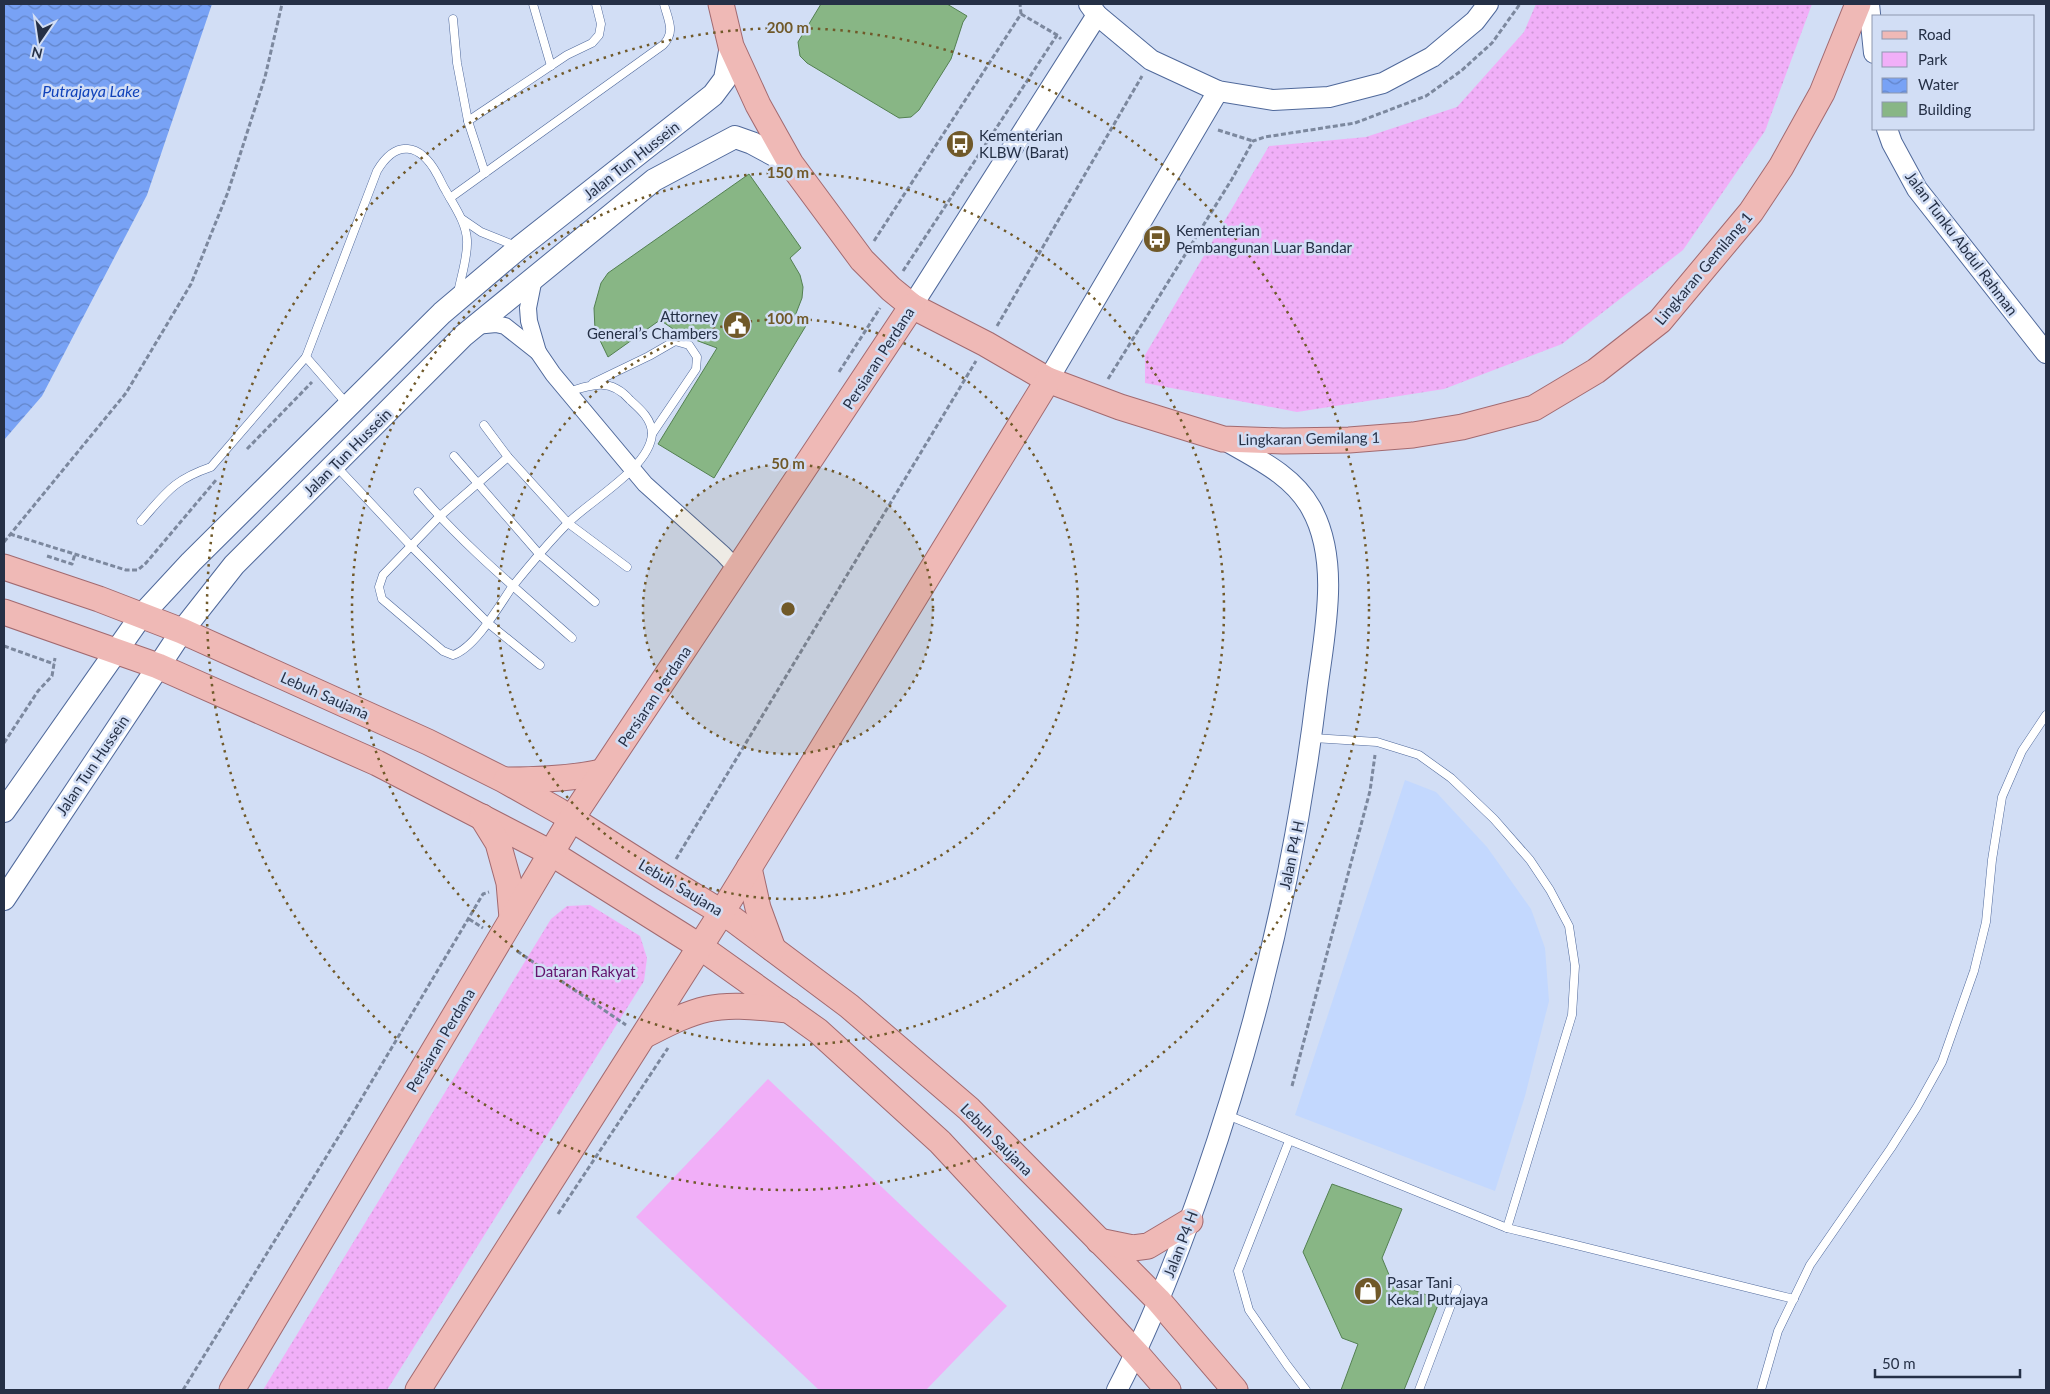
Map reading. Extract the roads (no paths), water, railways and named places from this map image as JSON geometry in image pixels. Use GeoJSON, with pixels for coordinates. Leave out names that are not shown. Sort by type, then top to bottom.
{"type":"FeatureCollection","features":[{"type":"Feature","properties":{"kind":"main road","name":"Lingkaran Gemilang 1"},"geometry":{"type":"LineString","coordinates":[[721,4],[731,46],[758,105],[790,164],[862,260],[891,289],[912,306],[986,344],[1048,380],[1096,398],[1223,439],[1349,440],[1462,427],[1534,408],[1596,371],[1660,322],[1751,212],[1781,166],[1822,93],[1858,4]]}},
{"type":"Feature","properties":{"kind":"main road","name":"Jalan Tun Hussein"},"geometry":{"type":"LineString","coordinates":[[4,811],[142,616],[191,562],[442,313],[520,247],[713,95],[725,79],[731,46]]}},
{"type":"Feature","properties":{"kind":"main road","name":"Jalan Tun Hussein"},"geometry":{"type":"LineString","coordinates":[[4,899],[182,631],[234,565],[462,336],[654,180],[735,136],[790,164]]}},
{"type":"Feature","properties":{"kind":"main road","name":"Persiaran Perdana"},"geometry":{"type":"LineString","coordinates":[[232,1390],[572,818],[912,306]]}},
{"type":"Feature","properties":{"kind":"main road"},"geometry":{"type":"LineString","coordinates":[[418,1390],[722,912],[1048,380]]}},
{"type":"Feature","properties":{"kind":"main road","name":"Lebuh Saujana"},"geometry":{"type":"LineString","coordinates":[[8,556],[99,599],[182,631],[428,742],[504,780],[572,818],[722,912],[849,1006],[969,1110],[1158,1300],[1236,1390]]}},
{"type":"Feature","properties":{"kind":"main road"},"geometry":{"type":"LineString","coordinates":[[4,612],[158,666],[377,763],[551,853],[700,946],[818,1031],[940,1142],[1168,1390]]}},
{"type":"Feature","properties":{"kind":"main road"},"geometry":{"type":"LineString","coordinates":[[504,780],[550,780],[602,772]]}},
{"type":"Feature","properties":{"kind":"main road"},"geometry":{"type":"LineString","coordinates":[[482,817],[498,843],[509,883],[512,918]]}},
{"type":"Feature","properties":{"kind":"main road"},"geometry":{"type":"LineString","coordinates":[[749,868],[758,908],[773,949]]}},
{"type":"Feature","properties":{"kind":"main road"},"geometry":{"type":"LineString","coordinates":[[644,1036],[676,1019],[708,1009],[742,1006],[789,1010]]}},
{"type":"Feature","properties":{"kind":"main road"},"geometry":{"type":"LineString","coordinates":[[1099,1241],[1133,1248],[1148,1246],[1190,1221]]}},
{"type":"Feature","properties":{"kind":"street"},"geometry":{"type":"LineString","coordinates":[[1093,9],[1151,60],[1218,90],[1273,100],[1329,97],[1383,83],[1432,57],[1475,21],[1488,4]]}},
{"type":"Feature","properties":{"kind":"street"},"geometry":{"type":"LineString","coordinates":[[1869,4],[1872,33]]}},
{"type":"Feature","properties":{"kind":"street","name":"Persiaran Perdana"},"geometry":{"type":"LineString","coordinates":[[912,306],[1093,9]]}},
{"type":"Feature","properties":{"kind":"street"},"geometry":{"type":"LineString","coordinates":[[1048,380],[1218,90]]}},
{"type":"Feature","properties":{"kind":"street","name":"Jalan Tunku Abdul Rahman"},"geometry":{"type":"LineString","coordinates":[[1887,130],[1892,143],[1918,189],[2046,353]]}},
{"type":"Feature","properties":{"kind":"street"},"geometry":{"type":"LineString","coordinates":[[534,278],[528,308],[529,321],[538,352]]}},
{"type":"Feature","properties":{"kind":"street"},"geometry":{"type":"LineString","coordinates":[[475,326],[496,324],[505,326],[538,352],[568,392],[645,484],[723,554],[738,570]]}},
{"type":"Feature","properties":{"kind":"street","name":"Jalan P4 H"},"geometry":{"type":"LineString","coordinates":[[1117,1390],[1136,1353],[1190,1221],[1242,1067],[1272,947],[1300,812],[1312,738],[1327,610],[1328,562],[1319,528],[1311,508],[1287,477],[1223,439]]}},
{"type":"Feature","properties":{"kind":"lane"},"geometry":{"type":"LineString","coordinates":[[533,4],[551,66]]}},
{"type":"Feature","properties":{"kind":"lane"},"geometry":{"type":"LineString","coordinates":[[468,121],[567,55],[592,43],[599,35],[601,24],[596,4]]}},
{"type":"Feature","properties":{"kind":"lane"},"geometry":{"type":"LineString","coordinates":[[450,198],[663,45],[670,38],[671,29],[664,4]]}},
{"type":"Feature","properties":{"kind":"lane"},"geometry":{"type":"LineString","coordinates":[[453,19],[457,62],[468,121],[485,173]]}},
{"type":"Feature","properties":{"kind":"lane"},"geometry":{"type":"LineString","coordinates":[[141,521],[172,485],[192,474],[211,467],[306,357],[377,171],[382,162],[392,152],[405,147],[417,150],[436,172],[462,219],[467,240],[456,302]]}},
{"type":"Feature","properties":{"kind":"lane"},"geometry":{"type":"LineString","coordinates":[[462,219],[481,232],[520,247]]}},
{"type":"Feature","properties":{"kind":"lane"},"geometry":{"type":"LineString","coordinates":[[508,457],[439,517],[383,575],[379,587],[382,598],[443,651],[453,655],[461,653],[488,623],[513,586],[568,523],[633,469],[646,452],[652,434],[696,369],[697,357],[689,345],[675,341],[592,384],[568,392]]}},
{"type":"Feature","properties":{"kind":"lane"},"geometry":{"type":"LineString","coordinates":[[306,357],[349,405]]}},
{"type":"Feature","properties":{"kind":"lane"},"geometry":{"type":"LineString","coordinates":[[592,384],[613,386],[626,395],[648,418],[652,434]]}},
{"type":"Feature","properties":{"kind":"lane"},"geometry":{"type":"LineString","coordinates":[[484,425],[508,457],[568,523],[627,567]]}},
{"type":"Feature","properties":{"kind":"lane"},"geometry":{"type":"LineString","coordinates":[[454,456],[540,555],[595,602]]}},
{"type":"Feature","properties":{"kind":"lane"},"geometry":{"type":"LineString","coordinates":[[335,464],[411,546],[488,623],[540,665]]}},
{"type":"Feature","properties":{"kind":"lane"},"geometry":{"type":"LineString","coordinates":[[418,492],[439,517],[572,638]]}},
{"type":"Feature","properties":{"kind":"lane"},"geometry":{"type":"LineString","coordinates":[[1761,1390],[1778,1331],[1810,1265],[1891,1148],[1942,1062],[1974,971],[1986,922],[1992,860],[2002,797],[2022,751],[2046,715]]}},
{"type":"Feature","properties":{"kind":"lane"},"geometry":{"type":"LineString","coordinates":[[1312,738],[1377,742],[1419,755],[1451,778],[1488,813],[1530,860],[1550,890],[1569,926],[1575,966],[1572,1015],[1507,1228]]}},
{"type":"Feature","properties":{"kind":"lane"},"geometry":{"type":"LineString","coordinates":[[1227,1116],[1507,1228],[1794,1299]]}},
{"type":"Feature","properties":{"kind":"lane"},"geometry":{"type":"LineString","coordinates":[[1289,1141],[1238,1272],[1249,1310],[1306,1390]]}},
{"type":"Feature","properties":{"kind":"lane"},"geometry":{"type":"LineString","coordinates":[[1419,1390],[1457,1289]]}},
{"type":"Feature","properties":{"kind":"water","name":"Putrajaya Lake"},"geometry":{"type":"Polygon","coordinates":[[[4,4],[212,4],[147,195],[42,396],[4,440],[4,4]]]}},
{"type":"Feature","properties":{"kind":"place","name":"Kementerian KLBW (Barat)"},"geometry":{"type":"Point","coordinates":[960,144]}},
{"type":"Feature","properties":{"kind":"place","name":"Kementerian Pembangunan Luar Bandar"},"geometry":{"type":"Point","coordinates":[1157,239]}},
{"type":"Feature","properties":{"kind":"place","name":"Attorney General’s Chambers"},"geometry":{"type":"Point","coordinates":[737,325]}},
{"type":"Feature","properties":{"kind":"place","name":"Pasar Tani Kekal Putrajaya"},"geometry":{"type":"Point","coordinates":[1368,1291]}},
{"type":"Feature","properties":{"kind":"park label","name":"Dataran Rakyat"},"geometry":{"type":"Point","coordinates":[585,971]}}]}
